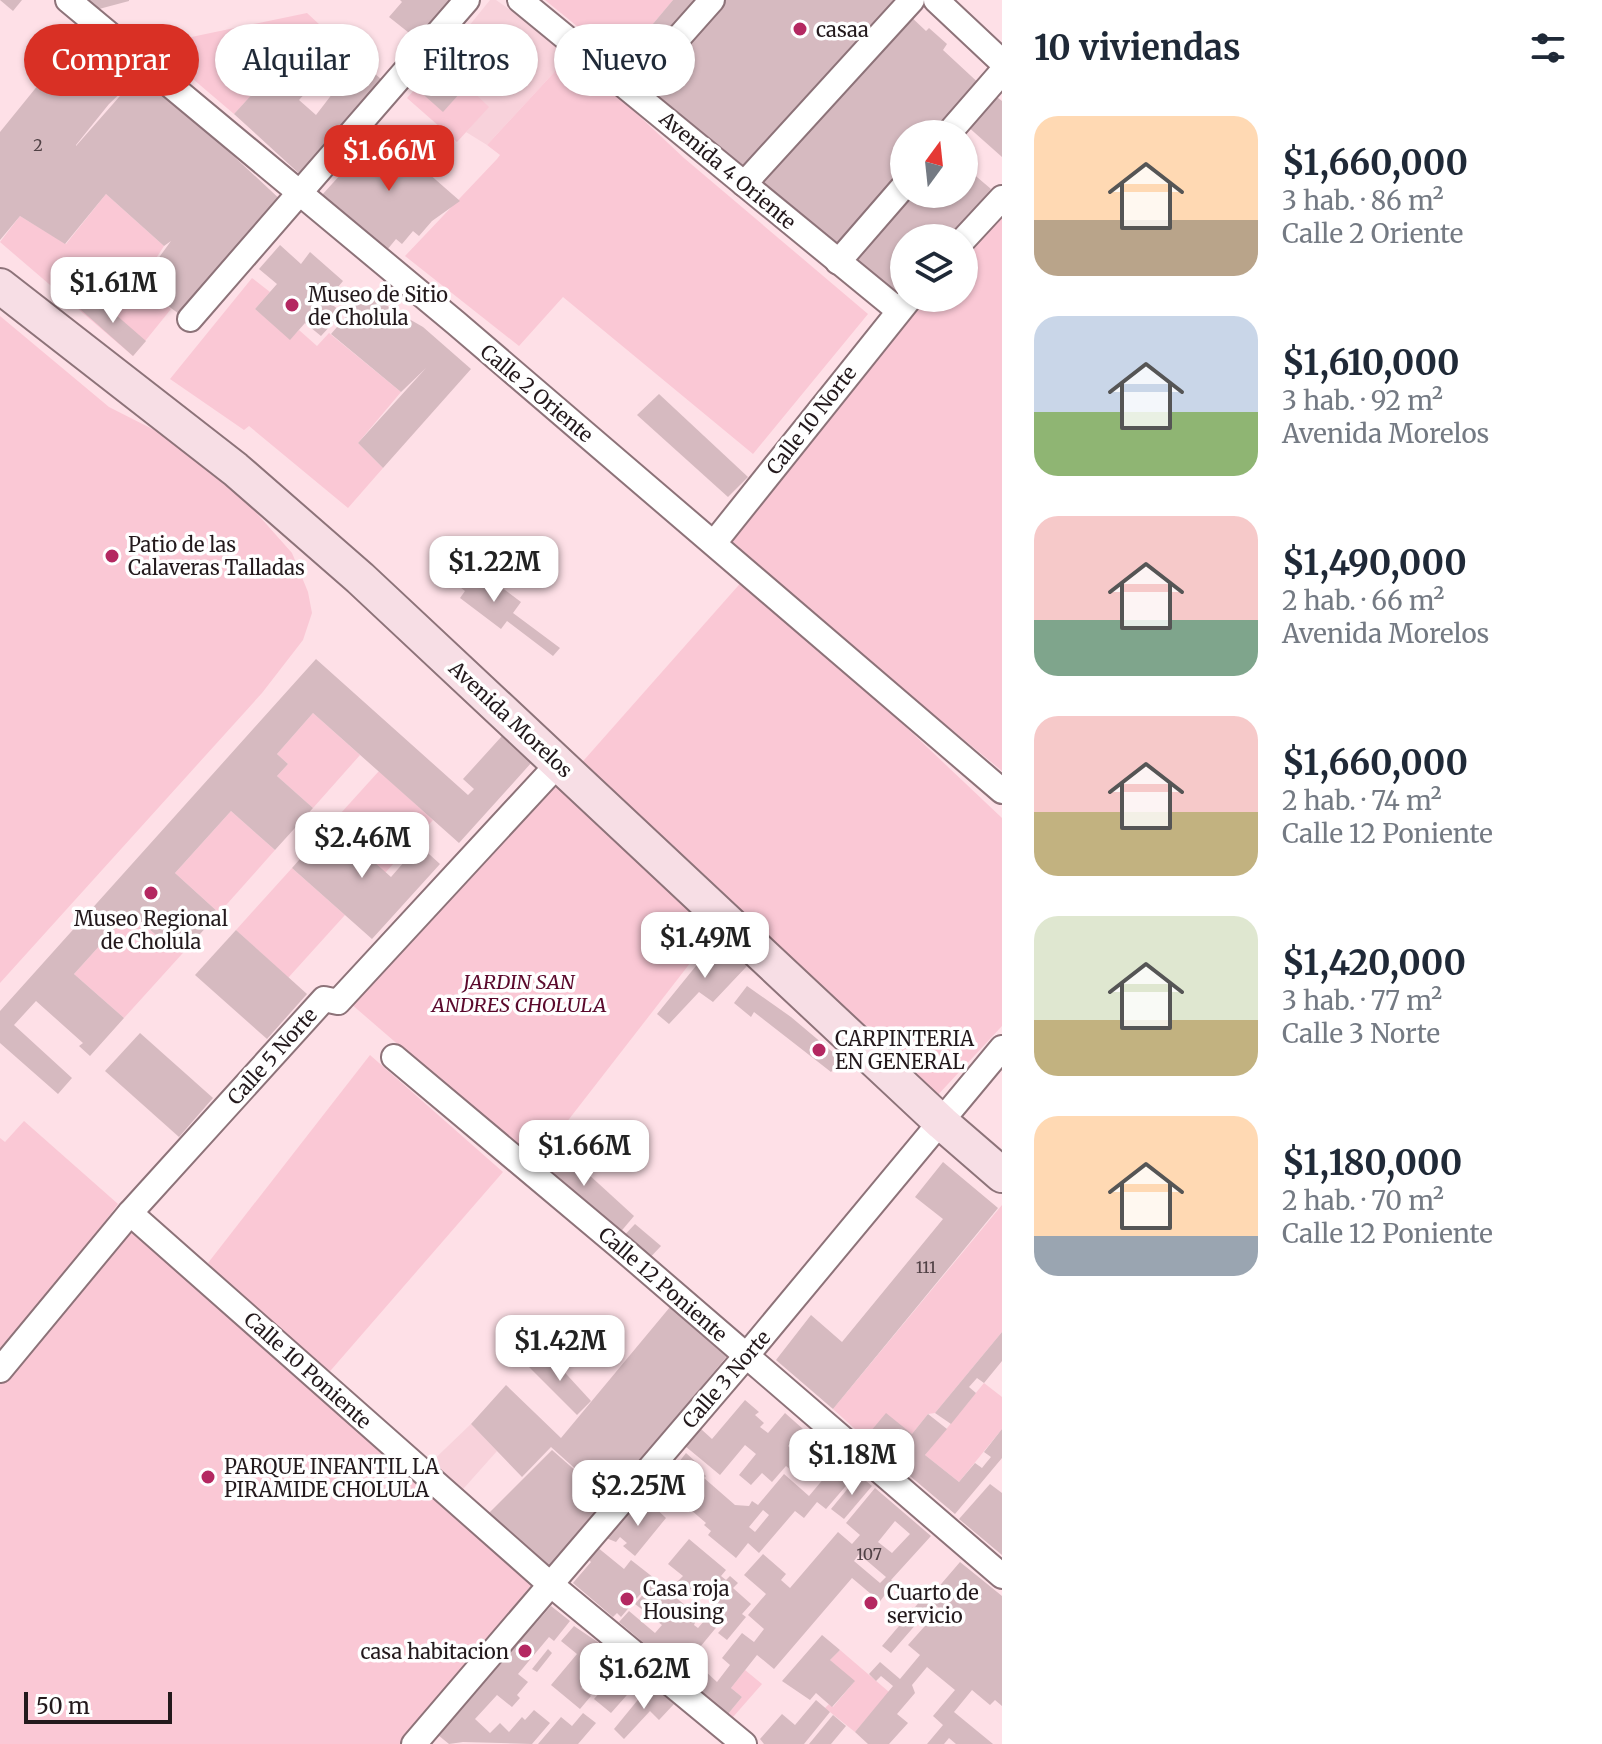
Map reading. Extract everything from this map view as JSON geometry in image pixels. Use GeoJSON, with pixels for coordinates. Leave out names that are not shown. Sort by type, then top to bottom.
{"type":"FeatureCollection","features":[{"type":"Feature","properties":{"kind":"main road","name":"Avenida Morelos"},"geometry":{"type":"LineString","coordinates":[[0,286],[235,469],[360,578],[942,1123],[1002,1175]]}},
{"type":"Feature","properties":{"kind":"street","name":"Calle 2 Oriente"},"geometry":{"type":"LineString","coordinates":[[68,0],[714,543],[1002,791]]}},
{"type":"Feature","properties":{"kind":"street"},"geometry":{"type":"LineString","coordinates":[[190,319],[467,0]]}},
{"type":"Feature","properties":{"kind":"street","name":"Avenida 4 Oriente"},"geometry":{"type":"LineString","coordinates":[[520,0],[554,27]]}},
{"type":"Feature","properties":{"kind":"street"},"geometry":{"type":"LineString","coordinates":[[691,24],[712,0]]}},
{"type":"Feature","properties":{"kind":"street"},"geometry":{"type":"LineString","coordinates":[[744,184],[912,0]]}},
{"type":"Feature","properties":{"kind":"street"},"geometry":{"type":"LineString","coordinates":[[936,0],[1002,62]]}},
{"type":"Feature","properties":{"kind":"street"},"geometry":{"type":"LineString","coordinates":[[960,120],[1002,72]]}},
{"type":"Feature","properties":{"kind":"street","name":"Avenida 4 Oriente"},"geometry":{"type":"LineString","coordinates":[[639,96],[838,262],[890,295]]}},
{"type":"Feature","properties":{"kind":"street"},"geometry":{"type":"LineString","coordinates":[[978,224],[1002,198]]}},
{"type":"Feature","properties":{"kind":"street"},"geometry":{"type":"LineString","coordinates":[[838,262],[890,202]]}},
{"type":"Feature","properties":{"kind":"street","name":"Calle 10 Norte"},"geometry":{"type":"LineString","coordinates":[[714,543],[898,312]]}},
{"type":"Feature","properties":{"kind":"street","name":"Calle 5 Norte"},"geometry":{"type":"LineString","coordinates":[[0,1370],[130,1213],[324,999],[338,1002],[559,763]]}},
{"type":"Feature","properties":{"kind":"street","name":"Calle 3 Norte"},"geometry":{"type":"LineString","coordinates":[[414,1744],[746,1356],[1002,1048]]}},
{"type":"Feature","properties":{"kind":"street","name":"Calle 12 Poniente"},"geometry":{"type":"LineString","coordinates":[[394,1057],[1002,1576]]}},
{"type":"Feature","properties":{"kind":"street","name":"Calle 10 Poniente"},"geometry":{"type":"LineString","coordinates":[[130,1213],[550,1584],[744,1744]]}},
{"type":"Feature","properties":{"kind":"shaded area"},"geometry":{"type":"Polygon","coordinates":[[[490,0],[496,0],[530,24],[471,24],[490,0]]]}},
{"type":"Feature","properties":{"kind":"shaded area"},"geometry":{"type":"Polygon","coordinates":[[[538,29],[554,40],[554,72],[538,90],[538,29]]]}},
{"type":"Feature","properties":{"kind":"shaded area"},"geometry":{"type":"Polygon","coordinates":[[[476,96],[532,96],[487,145],[466,132],[488,107],[476,96]]]}},
{"type":"Feature","properties":{"kind":"shaded area"},"geometry":{"type":"Polygon","coordinates":[[[471,1424],[497,1451],[456,1497],[422,1471],[471,1424]]]}},
{"type":"Feature","properties":{"kind":"green space"},"geometry":{"type":"Polygon","coordinates":[[[545,0],[673,0],[653,24],[574,24],[545,0]]]}},
{"type":"Feature","properties":{"kind":"green space"},"geometry":{"type":"Polygon","coordinates":[[[307,13],[319,24],[254,24],[307,13]]]}},
{"type":"Feature","properties":{"kind":"green space"},"geometry":{"type":"Polygon","coordinates":[[[215,32],[215,96],[251,96],[234,114],[199,84],[199,35],[215,32]]]}},
{"type":"Feature","properties":{"kind":"green space"},"geometry":{"type":"Polygon","coordinates":[[[554,72],[554,96],[618,96],[684,158],[868,314],[753,454],[563,297],[519,346],[405,256],[497,159],[500,155],[487,145],[532,96],[538,96],[538,90],[554,72]]]}},
{"type":"Feature","properties":{"kind":"green space"},"geometry":{"type":"Polygon","coordinates":[[[425,96],[443,111],[457,96],[477,96],[489,107],[457,142],[407,98],[425,96]]]}},
{"type":"Feature","properties":{"kind":"green space"},"geometry":{"type":"Polygon","coordinates":[[[106,194],[164,246],[139,285],[171,309],[133,356],[0,242],[20,216],[66,244],[106,194]]]}},
{"type":"Feature","properties":{"kind":"green space"},"geometry":{"type":"Polygon","coordinates":[[[1002,206],[1002,771],[723,541],[914,312],[978,312],[978,235],[1002,206]]]}},
{"type":"Feature","properties":{"kind":"green space"},"geometry":{"type":"Polygon","coordinates":[[[252,278],[270,292],[255,309],[290,339],[299,330],[317,346],[329,333],[401,392],[358,443],[383,468],[348,508],[249,426],[244,430],[170,379],[252,278]]]}},
{"type":"Feature","properties":{"kind":"green space"},"geometry":{"type":"Polygon","coordinates":[[[0,316],[109,407],[178,442],[236,490],[292,553],[308,592],[312,613],[303,640],[262,693],[0,983],[0,316]]]}},
{"type":"Feature","properties":{"kind":"green space"},"geometry":{"type":"Polygon","coordinates":[[[745,578],[1002,818],[1002,1026],[935,1098],[577,768],[745,578]]]}},
{"type":"Feature","properties":{"kind":"green space"},"geometry":{"type":"Polygon","coordinates":[[[313,713],[360,755],[313,808],[277,776],[288,764],[277,754],[313,713]]]}},
{"type":"Feature","properties":{"kind":"green space"},"geometry":{"type":"Polygon","coordinates":[[[379,771],[433,820],[385,873],[331,824],[379,771]]]}},
{"type":"Feature","properties":{"kind":"green space","name":"JARDIN SAN ANDRES CHOLULA"},"geometry":{"type":"Polygon","coordinates":[[[558,777],[715,931],[535,1163],[350,1003],[558,777]]]}},
{"type":"Feature","properties":{"kind":"green space"},"geometry":{"type":"Polygon","coordinates":[[[231,811],[275,850],[219,913],[175,873],[231,811]]]}},
{"type":"Feature","properties":{"kind":"green space"},"geometry":{"type":"Polygon","coordinates":[[[292,868],[345,915],[288,978],[236,930],[292,868]]]}},
{"type":"Feature","properties":{"kind":"green space"},"geometry":{"type":"Polygon","coordinates":[[[130,912],[174,951],[185,939],[191,944],[124,1018],[74,974],[130,912]]]}},
{"type":"Feature","properties":{"kind":"green space"},"geometry":{"type":"Polygon","coordinates":[[[370,1055],[503,1172],[325,1377],[208,1263],[370,1055]]]}},
{"type":"Feature","properties":{"kind":"green space"},"geometry":{"type":"Polygon","coordinates":[[[24,1121],[118,1204],[0,1361],[0,1138],[5,1142],[24,1121]]]}},
{"type":"Feature","properties":{"kind":"green space"},"geometry":{"type":"Polygon","coordinates":[[[1002,1205],[1002,1332],[935,1413],[928,1414],[912,1434],[886,1414],[865,1438],[833,1409],[1002,1205]]]}},
{"type":"Feature","properties":{"kind":"green space","name":"PARQUE INFANTIL LA PIRAMIDE CHOLULA"},"geometry":{"type":"Polygon","coordinates":[[[132,1219],[532,1584],[400,1744],[0,1744],[0,1376],[132,1219]]]}},
{"type":"Feature","properties":{"kind":"green space"},"geometry":{"type":"Polygon","coordinates":[[[984,1383],[1002,1397],[1002,1429],[959,1482],[925,1455],[984,1383]]]}},
{"type":"Feature","properties":{"kind":"green space"},"geometry":{"type":"Polygon","coordinates":[[[840,1650],[889,1692],[855,1732],[825,1708],[829,1704],[833,1707],[854,1682],[830,1660],[840,1650]]]}},
{"type":"Feature","properties":{"kind":"green space"},"geometry":{"type":"Polygon","coordinates":[[[745,1670],[762,1684],[733,1717],[728,1714],[742,1697],[731,1688],[745,1670]]]}},
{"type":"Feature","properties":{"kind":"building"},"geometry":{"type":"Polygon","coordinates":[[[0,0],[22,0],[13,11],[0,0]]]}},
{"type":"Feature","properties":{"kind":"building"},"geometry":{"type":"Polygon","coordinates":[[[88,0],[129,0],[129,1],[99,9],[88,0]]]}},
{"type":"Feature","properties":{"kind":"building"},"geometry":{"type":"Polygon","coordinates":[[[400,0],[458,0],[439,24],[398,24],[389,17],[402,2],[400,0]]]}},
{"type":"Feature","properties":{"kind":"building"},"geometry":{"type":"Polygon","coordinates":[[[673,0],[708,0],[686,24],[653,24],[673,0]]]}},
{"type":"Feature","properties":{"kind":"building"},"geometry":{"type":"Polygon","coordinates":[[[722,0],[903,0],[749,175],[656,96],[695,96],[695,32],[722,0]]]}},
{"type":"Feature","properties":{"kind":"building"},"geometry":{"type":"Polygon","coordinates":[[[908,14],[926,31],[929,28],[947,44],[943,50],[984,88],[955,120],[890,120],[890,196],[840,255],[758,185],[908,14]]]}},
{"type":"Feature","properties":{"kind":"building"},"geometry":{"type":"Polygon","coordinates":[[[379,77],[388,85],[379,95],[379,77]]]}},
{"type":"Feature","properties":{"kind":"building"},"geometry":{"type":"Polygon","coordinates":[[[993,94],[1002,101],[1002,157],[978,136],[978,120],[970,120],[993,94]]]}},
{"type":"Feature","properties":{"kind":"building"},"geometry":{"type":"Polygon","coordinates":[[[29,96],[117,96],[76,146],[120,96],[163,96],[213,137],[284,203],[189,321],[139,285],[171,241],[164,246],[106,194],[65,244],[20,216],[0,240],[0,132],[29,96]]]}},
{"type":"Feature","properties":{"kind":"building"},"geometry":{"type":"Polygon","coordinates":[[[251,96],[303,96],[299,100],[316,115],[331,96],[378,96],[304,178],[234,114],[251,96]]]}},
{"type":"Feature","properties":{"kind":"building"},"geometry":{"type":"Polygon","coordinates":[[[425,96],[457,96],[443,112],[425,96]]]}},
{"type":"Feature","properties":{"kind":"building"},"geometry":{"type":"Polygon","coordinates":[[[380,131],[460,201],[432,221],[419,236],[413,231],[402,244],[396,239],[387,250],[322,195],[380,131]]]}},
{"type":"Feature","properties":{"kind":"building"},"geometry":{"type":"Polygon","coordinates":[[[978,178],[991,189],[978,204],[978,178]]]}},
{"type":"Feature","properties":{"kind":"building"},"geometry":{"type":"Polygon","coordinates":[[[894,208],[975,208],[961,224],[890,224],[890,296],[851,260],[894,208]]]}},
{"type":"Feature","properties":{"kind":"building"},"geometry":{"type":"Polygon","coordinates":[[[280,245],[301,264],[310,252],[343,281],[327,300],[342,313],[321,336],[305,323],[290,340],[255,309],[277,284],[259,269],[280,245]]]}},
{"type":"Feature","properties":{"kind":"building"},"geometry":{"type":"Polygon","coordinates":[[[369,290],[390,308],[423,327],[471,369],[383,468],[358,443],[426,368],[401,392],[331,334],[369,290]]]}},
{"type":"Feature","properties":{"kind":"building"},"geometry":{"type":"Polygon","coordinates":[[[92,294],[146,341],[133,356],[80,309],[92,294]]]}},
{"type":"Feature","properties":{"kind":"building"},"geometry":{"type":"Polygon","coordinates":[[[659,394],[748,477],[728,497],[637,415],[659,394]]]}},
{"type":"Feature","properties":{"kind":"building"},"geometry":{"type":"Polygon","coordinates":[[[440,559],[472,583],[480,571],[521,602],[513,613],[560,648],[553,656],[507,621],[501,629],[460,598],[465,591],[434,567],[440,559]]]}},
{"type":"Feature","properties":{"kind":"building","name":"Museo Regional de Cholula"},"geometry":{"type":"Polygon","coordinates":[[[316,659],[468,795],[474,789],[463,779],[502,736],[532,762],[459,843],[313,713],[277,754],[288,764],[277,776],[313,808],[275,850],[231,811],[175,873],[219,913],[191,944],[185,939],[174,951],[130,912],[74,974],[124,1018],[90,1056],[79,1046],[83,1043],[36,1001],[14,1025],[72,1078],[58,1094],[0,1043],[0,1011],[316,659]]]}},
{"type":"Feature","properties":{"kind":"building"},"geometry":{"type":"Polygon","coordinates":[[[331,824],[391,877],[419,845],[440,864],[372,939],[292,868],[331,824]]]}},
{"type":"Feature","properties":{"kind":"building"},"geometry":{"type":"Polygon","coordinates":[[[236,930],[307,994],[267,1039],[195,975],[236,930]]]}},
{"type":"Feature","properties":{"kind":"building"},"geometry":{"type":"Polygon","coordinates":[[[717,940],[747,966],[713,1002],[699,992],[669,1024],[657,1014],[717,940]]]}},
{"type":"Feature","properties":{"kind":"building"},"geometry":{"type":"Polygon","coordinates":[[[747,986],[791,1017],[842,1060],[831,1072],[754,1012],[751,1017],[734,1003],[747,986]]]}},
{"type":"Feature","properties":{"kind":"building"},"geometry":{"type":"Polygon","coordinates":[[[140,1033],[213,1098],[179,1137],[105,1071],[140,1033]]]}},
{"type":"Feature","properties":{"kind":"building"},"geometry":{"type":"Polygon","coordinates":[[[552,1141],[634,1216],[618,1235],[535,1163],[552,1141]]]}},
{"type":"Feature","properties":{"kind":"building"},"geometry":{"type":"Polygon","coordinates":[[[943,1162],[998,1208],[833,1409],[776,1360],[811,1315],[842,1342],[943,1219],[915,1197],[943,1162]]]}},
{"type":"Feature","properties":{"kind":"building"},"geometry":{"type":"Polygon","coordinates":[[[635,1224],[661,1246],[644,1264],[619,1241],[635,1224]]]}},
{"type":"Feature","properties":{"kind":"building"},"geometry":{"type":"Polygon","coordinates":[[[670,1307],[727,1356],[609,1499],[551,1447],[522,1477],[471,1424],[506,1385],[561,1438],[670,1307]]]}},
{"type":"Feature","properties":{"kind":"building"},"geometry":{"type":"Polygon","coordinates":[[[1002,1332],[1002,1361],[984,1383],[977,1378],[969,1387],[976,1393],[951,1424],[935,1413],[1002,1332]]]}},
{"type":"Feature","properties":{"kind":"building"},"geometry":{"type":"Polygon","coordinates":[[[545,1351],[591,1401],[577,1415],[529,1367],[545,1351]]]}},
{"type":"Feature","properties":{"kind":"building"},"geometry":{"type":"Polygon","coordinates":[[[745,1400],[759,1412],[755,1415],[764,1423],[760,1427],[768,1433],[785,1413],[803,1429],[788,1446],[800,1456],[815,1439],[829,1450],[822,1450],[819,1459],[802,1479],[786,1466],[772,1482],[762,1473],[751,1485],[739,1475],[756,1454],[745,1445],[720,1475],[685,1446],[701,1429],[712,1439],[745,1400]]]}},
{"type":"Feature","properties":{"kind":"building"},"geometry":{"type":"Polygon","coordinates":[[[886,1413],[912,1434],[928,1414],[947,1429],[925,1455],[959,1482],[975,1463],[982,1468],[991,1457],[984,1452],[1002,1429],[1002,1458],[955,1514],[865,1438],[886,1413]]]}},
{"type":"Feature","properties":{"kind":"building"},"geometry":{"type":"Polygon","coordinates":[[[552,1450],[610,1501],[545,1579],[481,1521],[552,1450]]]}},
{"type":"Feature","properties":{"kind":"building"},"geometry":{"type":"Polygon","coordinates":[[[686,1453],[697,1463],[694,1466],[706,1476],[704,1478],[735,1505],[749,1506],[752,1501],[758,1505],[784,1474],[809,1496],[841,1458],[857,1473],[826,1509],[817,1502],[804,1518],[795,1511],[759,1553],[748,1543],[736,1558],[708,1535],[711,1531],[704,1525],[706,1523],[683,1503],[678,1509],[651,1487],[670,1464],[675,1467],[686,1453]],[[763,1510],[749,1527],[755,1532],[769,1515],[763,1510]]]}},
{"type":"Feature","properties":{"kind":"building"},"geometry":{"type":"Polygon","coordinates":[[[859,1475],[872,1486],[844,1519],[831,1509],[859,1475]]]}},
{"type":"Feature","properties":{"kind":"building"},"geometry":{"type":"Polygon","coordinates":[[[990,1484],[1002,1493],[1002,1555],[959,1519],[990,1484]]]}},
{"type":"Feature","properties":{"kind":"building"},"geometry":{"type":"Polygon","coordinates":[[[875,1488],[931,1536],[891,1580],[894,1583],[871,1613],[862,1605],[871,1594],[852,1578],[774,1669],[757,1655],[731,1688],[742,1697],[728,1714],[619,1622],[629,1611],[655,1633],[662,1625],[635,1604],[655,1580],[698,1616],[694,1625],[698,1628],[717,1606],[693,1586],[687,1594],[675,1584],[683,1576],[668,1564],[689,1539],[726,1570],[721,1576],[726,1580],[730,1576],[738,1583],[733,1588],[751,1604],[742,1614],[746,1617],[727,1640],[718,1633],[728,1622],[724,1618],[691,1658],[717,1682],[730,1665],[722,1658],[742,1633],[754,1642],[764,1629],[748,1615],[766,1594],[744,1575],[763,1554],[786,1574],[781,1580],[790,1588],[838,1532],[852,1544],[860,1535],[846,1523],[875,1488]],[[895,1521],[878,1542],[892,1553],[910,1534],[895,1521]],[[859,1554],[854,1561],[880,1583],[886,1577],[859,1554]]]}},
{"type":"Feature","properties":{"kind":"building"},"geometry":{"type":"Polygon","coordinates":[[[650,1503],[666,1518],[635,1556],[623,1546],[627,1543],[620,1537],[616,1542],[606,1538],[635,1505],[643,1511],[650,1503]]]}},
{"type":"Feature","properties":{"kind":"building"},"geometry":{"type":"Polygon","coordinates":[[[597,1547],[624,1569],[631,1560],[654,1578],[621,1617],[617,1613],[613,1617],[573,1583],[591,1562],[589,1560],[597,1547]]]}},
{"type":"Feature","properties":{"kind":"building"},"geometry":{"type":"Polygon","coordinates":[[[960,1562],[1002,1596],[1002,1706],[995,1700],[990,1705],[972,1690],[954,1712],[993,1744],[956,1744],[949,1738],[944,1744],[927,1744],[943,1725],[933,1716],[955,1690],[927,1667],[912,1685],[915,1693],[897,1714],[908,1723],[889,1744],[868,1744],[855,1732],[893,1686],[881,1676],[876,1681],[869,1674],[880,1662],[900,1679],[920,1655],[908,1645],[940,1609],[931,1601],[928,1604],[931,1607],[891,1653],[882,1646],[932,1587],[936,1590],[960,1562]]]}},
{"type":"Feature","properties":{"kind":"building"},"geometry":{"type":"Polygon","coordinates":[[[551,1606],[570,1621],[554,1641],[549,1637],[518,1674],[528,1682],[517,1695],[520,1698],[512,1707],[497,1695],[475,1719],[490,1733],[500,1723],[509,1732],[522,1717],[525,1720],[534,1710],[550,1723],[532,1744],[449,1744],[438,1735],[551,1606]]]}},
{"type":"Feature","properties":{"kind":"building"},"geometry":{"type":"Polygon","coordinates":[[[574,1626],[602,1645],[585,1667],[593,1674],[581,1688],[591,1696],[580,1709],[551,1685],[577,1654],[561,1641],[574,1626]]]}},
{"type":"Feature","properties":{"kind":"building"},"geometry":{"type":"Polygon","coordinates":[[[822,1635],[840,1650],[830,1660],[855,1681],[832,1707],[816,1693],[810,1700],[782,1681],[822,1635]]]}},
{"type":"Feature","properties":{"kind":"building"},"geometry":{"type":"Polygon","coordinates":[[[548,1649],[552,1653],[537,1672],[532,1669],[548,1649]]]}},
{"type":"Feature","properties":{"kind":"building"},"geometry":{"type":"Polygon","coordinates":[[[611,1653],[642,1678],[611,1713],[594,1699],[612,1679],[598,1668],[611,1653]]]}},
{"type":"Feature","properties":{"kind":"building"},"geometry":{"type":"Polygon","coordinates":[[[650,1685],[674,1704],[659,1720],[650,1711],[624,1739],[614,1729],[650,1685]]]}},
{"type":"Feature","properties":{"kind":"building"},"geometry":{"type":"Polygon","coordinates":[[[816,1700],[830,1712],[804,1744],[764,1744],[760,1739],[782,1714],[795,1725],[816,1700]]]}},
{"type":"Feature","properties":{"kind":"building"},"geometry":{"type":"Polygon","coordinates":[[[583,1713],[596,1723],[578,1744],[538,1744],[561,1717],[572,1726],[583,1713]]]}},
{"type":"Feature","properties":{"kind":"building"},"geometry":{"type":"Polygon","coordinates":[[[833,1715],[846,1726],[831,1744],[809,1744],[833,1715]]]}},
{"type":"Feature","properties":{"kind":"place","name":"casaa"},"geometry":{"type":"Point","coordinates":[800,29]}},
{"type":"Feature","properties":{"kind":"place","name":"Museo de Sitio de Cholula"},"geometry":{"type":"Point","coordinates":[292,305]}},
{"type":"Feature","properties":{"kind":"place","name":"Patio de las Calaveras Talladas"},"geometry":{"type":"Point","coordinates":[112,556]}},
{"type":"Feature","properties":{"kind":"place","name":"Museo Regional de Cholula"},"geometry":{"type":"Point","coordinates":[151,893]}},
{"type":"Feature","properties":{"kind":"place","name":"CARPINTERIA EN GENERAL"},"geometry":{"type":"Point","coordinates":[819,1050]}},
{"type":"Feature","properties":{"kind":"place","name":"PARQUE INFANTIL LA PIRAMIDE CHOLULA"},"geometry":{"type":"Point","coordinates":[208,1477]}},
{"type":"Feature","properties":{"kind":"place","name":"Casa roja Housing"},"geometry":{"type":"Point","coordinates":[627,1599]}},
{"type":"Feature","properties":{"kind":"place","name":"Cuarto de servicio"},"geometry":{"type":"Point","coordinates":[871,1603]}},
{"type":"Feature","properties":{"kind":"place","name":"casa habitacion"},"geometry":{"type":"Point","coordinates":[525,1651]}}]}
